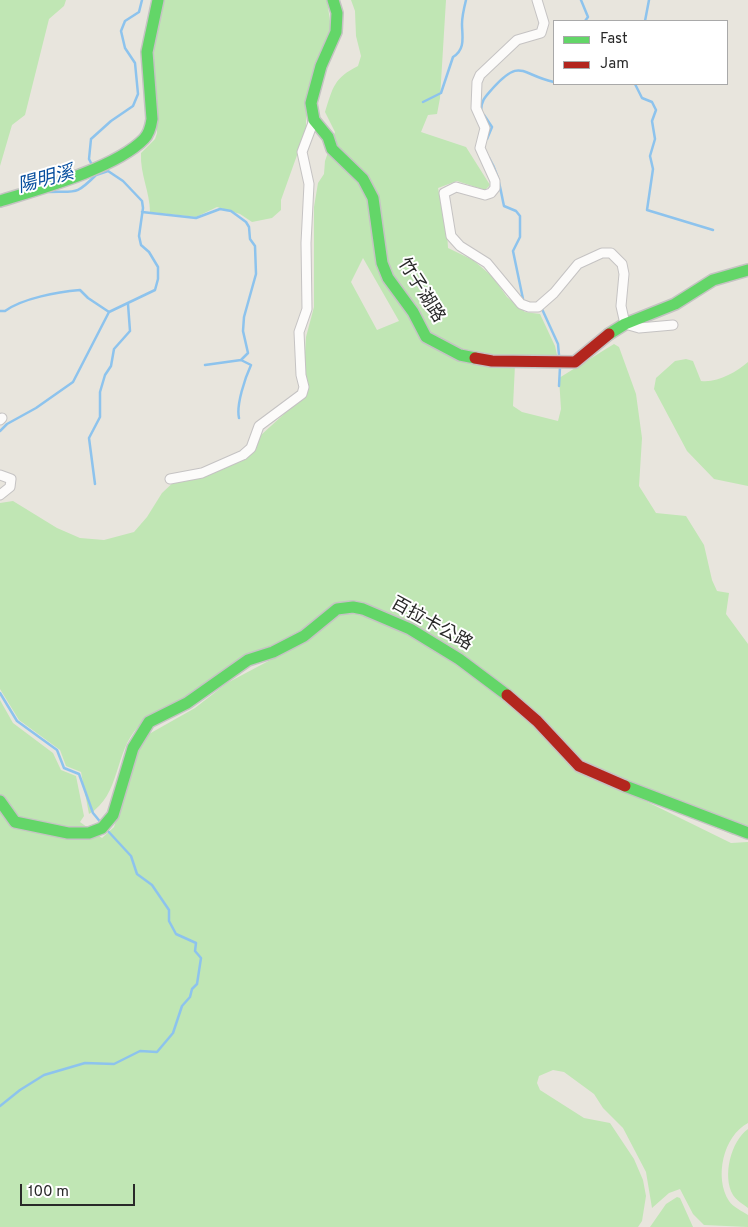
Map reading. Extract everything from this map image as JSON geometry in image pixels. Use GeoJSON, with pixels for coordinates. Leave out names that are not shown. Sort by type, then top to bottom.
{"type":"FeatureCollection","features":[{"type":"Feature","properties":{"kind":"street"},"geometry":{"type":"LineString","coordinates":[[0,201],[93,167],[131,150],[146,138],[151,129],[152,106],[148,83],[147,50],[158,0]]}},
{"type":"Feature","properties":{"kind":"street"},"geometry":{"type":"LineString","coordinates":[[170,479],[202,474],[243,455],[250,448],[259,426],[302,394],[304,388],[300,375],[299,332],[307,309],[306,243],[308,184],[302,152],[314,120],[311,103],[321,66],[336,32],[337,13],[334,0]]}},
{"type":"Feature","properties":{"kind":"street"},"geometry":{"type":"LineString","coordinates":[[537,0],[544,23],[541,33],[517,40],[480,75],[477,82],[476,108],[484,128],[480,148],[495,181],[495,188],[491,193],[484,194],[456,187],[444,193],[451,236],[460,246],[487,263],[521,304],[529,307],[538,306],[554,293],[578,264],[602,253],[611,253],[622,264],[624,274],[622,306],[625,324],[639,328],[673,326]]}},
{"type":"Feature","properties":{"kind":"street","name":"竹子湖路"},"geometry":{"type":"LineString","coordinates":[[314,120],[328,137],[332,149],[363,179],[373,198],[382,263],[388,278],[413,312],[426,337],[460,356],[492,361],[575,362],[605,336],[625,324],[675,304],[712,280],[748,270]]}},
{"type":"Feature","properties":{"kind":"street"},"geometry":{"type":"LineString","coordinates":[[0,474],[11,478],[10,487],[0,495]]}},
{"type":"Feature","properties":{"kind":"street","name":"百拉卡公路"},"geometry":{"type":"LineString","coordinates":[[0,801],[16,822],[74,832],[92,832],[108,823],[113,815],[133,748],[149,722],[187,703],[248,660],[273,652],[304,636],[337,609],[353,607],[363,609],[410,629],[459,659],[537,720],[579,766],[616,783],[748,833]]}},
{"type":"Feature","properties":{"kind":"green space"},"geometry":{"type":"Polygon","coordinates":[[[0,0],[66,0],[64,6],[49,19],[25,115],[12,125],[0,166],[0,0]]]}},
{"type":"Feature","properties":{"kind":"green space"},"geometry":{"type":"Polygon","coordinates":[[[164,0],[327,0],[331,28],[306,107],[306,130],[281,200],[281,210],[272,218],[252,222],[240,214],[217,207],[196,217],[150,212],[141,153],[155,139],[157,133],[152,51],[164,0]]]}},
{"type":"Feature","properties":{"kind":"green space"},"geometry":{"type":"Polygon","coordinates":[[[351,0],[446,0],[440,98],[437,114],[428,115],[421,132],[466,147],[490,185],[485,190],[457,181],[438,188],[447,232],[448,248],[473,260],[493,277],[507,297],[525,312],[540,314],[555,346],[557,355],[515,365],[513,406],[522,412],[558,421],[561,409],[559,378],[614,344],[619,347],[636,394],[642,438],[639,486],[656,513],[686,516],[704,545],[712,580],[717,591],[729,593],[726,614],[748,644],[748,836],[733,835],[618,781],[570,752],[481,670],[362,607],[305,629],[196,692],[159,711],[145,721],[130,737],[107,796],[89,814],[81,772],[66,766],[60,750],[19,720],[0,689],[0,503],[13,501],[57,528],[80,538],[104,540],[134,532],[147,517],[162,493],[178,478],[220,469],[251,454],[260,436],[307,393],[304,369],[306,337],[314,307],[314,207],[318,183],[324,174],[325,161],[335,132],[325,112],[330,96],[339,79],[358,66],[361,56],[356,36],[355,11],[351,0]],[[363,258],[351,282],[377,330],[399,321],[363,258]]]}},
{"type":"Feature","properties":{"kind":"green space"},"geometry":{"type":"Polygon","coordinates":[[[686,359],[693,361],[701,381],[714,380],[726,376],[748,362],[748,486],[714,479],[687,451],[654,389],[656,378],[675,361],[686,359]]]}},
{"type":"Feature","properties":{"kind":"green space"},"geometry":{"type":"Polygon","coordinates":[[[351,611],[399,628],[455,660],[501,695],[564,754],[621,789],[731,843],[748,842],[748,1123],[732,1137],[727,1147],[722,1170],[722,1181],[724,1192],[729,1201],[748,1215],[748,1227],[704,1225],[693,1214],[680,1189],[669,1193],[652,1208],[646,1172],[623,1128],[603,1108],[594,1094],[564,1072],[553,1070],[539,1076],[537,1083],[540,1090],[584,1118],[610,1123],[634,1159],[643,1180],[646,1196],[642,1221],[638,1227],[0,1227],[0,700],[13,723],[53,753],[61,770],[76,776],[84,816],[80,822],[102,838],[114,827],[139,746],[149,734],[195,708],[227,683],[293,648],[341,614],[351,611]]]}},
{"type":"Feature","properties":{"kind":"green space"},"geometry":{"type":"Polygon","coordinates":[[[748,1129],[748,1208],[733,1195],[728,1178],[728,1169],[737,1142],[748,1129]]]}},
{"type":"Feature","properties":{"kind":"green space"},"geometry":{"type":"Polygon","coordinates":[[[677,1197],[680,1198],[693,1227],[650,1227],[666,1204],[677,1197]]]}},
{"type":"Feature","properties":{"kind":"waterway","name":"陽明溪"},"geometry":{"type":"LineString","coordinates":[[92,165],[89,159],[91,139],[111,121],[133,106],[138,94],[135,63],[125,48],[121,31],[125,21],[139,12],[142,0]]}},
{"type":"Feature","properties":{"kind":"waterway"},"geometry":{"type":"LineString","coordinates":[[423,102],[441,93],[453,57],[462,46],[462,18],[466,0]]}},
{"type":"Feature","properties":{"kind":"waterway"},"geometry":{"type":"LineString","coordinates":[[581,0],[588,17],[586,20]]}},
{"type":"Feature","properties":{"kind":"waterway"},"geometry":{"type":"LineString","coordinates":[[645,20],[649,0]]}},
{"type":"Feature","properties":{"kind":"waterway"},"geometry":{"type":"LineString","coordinates":[[481,111],[486,96],[510,73],[522,71],[553,82]]}},
{"type":"Feature","properties":{"kind":"waterway"},"geometry":{"type":"LineString","coordinates":[[636,85],[642,98],[652,102],[656,110],[652,121],[655,139],[650,156],[653,169],[647,210],[713,230]]}},
{"type":"Feature","properties":{"kind":"waterway"},"geometry":{"type":"LineString","coordinates":[[484,115],[492,127],[487,139]]}},
{"type":"Feature","properties":{"kind":"waterway"},"geometry":{"type":"LineString","coordinates":[[489,158],[497,175],[504,206],[516,211],[520,216],[520,237],[513,251],[523,299]]}},
{"type":"Feature","properties":{"kind":"waterway"},"geometry":{"type":"LineString","coordinates":[[0,431],[7,424],[36,408],[73,382],[109,312],[155,290],[158,279],[158,267],[149,252],[141,245],[139,236],[143,208],[142,201],[123,181],[108,171],[96,175]]}},
{"type":"Feature","properties":{"kind":"waterway","name":"陽明溪"},"geometry":{"type":"LineString","coordinates":[[49,192],[75,191],[96,175]]}},
{"type":"Feature","properties":{"kind":"waterway"},"geometry":{"type":"LineString","coordinates":[[142,212],[196,218],[220,209],[231,211],[246,222],[249,227],[250,239],[255,246],[256,274],[244,317],[243,331],[248,353],[241,360],[251,365],[240,399],[239,418]]}},
{"type":"Feature","properties":{"kind":"waterway"},"geometry":{"type":"LineString","coordinates":[[0,311],[5,311],[12,306],[41,296],[80,290],[88,298],[109,312]]}},
{"type":"Feature","properties":{"kind":"waterway"},"geometry":{"type":"LineString","coordinates":[[95,484],[89,438],[100,417],[100,392],[105,375],[111,366],[114,349],[130,331],[128,304]]}},
{"type":"Feature","properties":{"kind":"waterway"},"geometry":{"type":"LineString","coordinates":[[542,309],[558,344],[559,355]]}},
{"type":"Feature","properties":{"kind":"waterway"},"geometry":{"type":"LineString","coordinates":[[205,365],[241,360]]}},
{"type":"Feature","properties":{"kind":"waterway"},"geometry":{"type":"LineString","coordinates":[[559,386],[560,367]]}},
{"type":"Feature","properties":{"kind":"waterway"},"geometry":{"type":"LineString","coordinates":[[0,693],[17,721],[57,750],[64,768],[79,774],[93,813],[102,824]]}},
{"type":"Feature","properties":{"kind":"waterway"},"geometry":{"type":"LineString","coordinates":[[0,1106],[20,1090],[44,1075],[85,1063],[114,1064],[140,1051],[157,1052],[173,1033],[182,1006],[190,997],[192,989],[197,984],[201,958],[195,951],[196,943],[176,934],[169,921],[169,910],[152,885],[137,874],[131,856],[107,830]]}},
{"type":"Feature","properties":{"kind":"traffic: fast"},"geometry":{"type":"LineString","coordinates":[[0,201],[55,184],[96,168],[115,159],[146,137],[150,130],[152,119],[147,52],[158,0]]}},
{"type":"Feature","properties":{"kind":"traffic: fast"},"geometry":{"type":"LineString","coordinates":[[333,0],[337,13],[336,32],[321,66],[311,103],[314,120],[328,137],[332,149],[363,179],[373,198],[382,263],[388,278],[413,312],[426,337],[460,355],[475,358]]}},
{"type":"Feature","properties":{"kind":"traffic: fast"},"geometry":{"type":"LineString","coordinates":[[609,334],[625,324],[675,304],[713,280],[748,270]]}},
{"type":"Feature","properties":{"kind":"traffic: fast"},"geometry":{"type":"LineString","coordinates":[[0,801],[15,822],[68,833],[89,833],[102,828],[113,815],[133,748],[149,722],[187,703],[248,660],[273,652],[304,636],[337,609],[353,607],[363,609],[410,629],[459,659],[507,695]]}},
{"type":"Feature","properties":{"kind":"traffic: fast"},"geometry":{"type":"LineString","coordinates":[[625,786],[748,833]]}},
{"type":"Feature","properties":{"kind":"traffic: jam"},"geometry":{"type":"LineString","coordinates":[[475,358],[492,361],[575,362],[609,334]]}},
{"type":"Feature","properties":{"kind":"traffic: jam"},"geometry":{"type":"LineString","coordinates":[[507,695],[537,721],[579,766],[625,786]]}}]}
